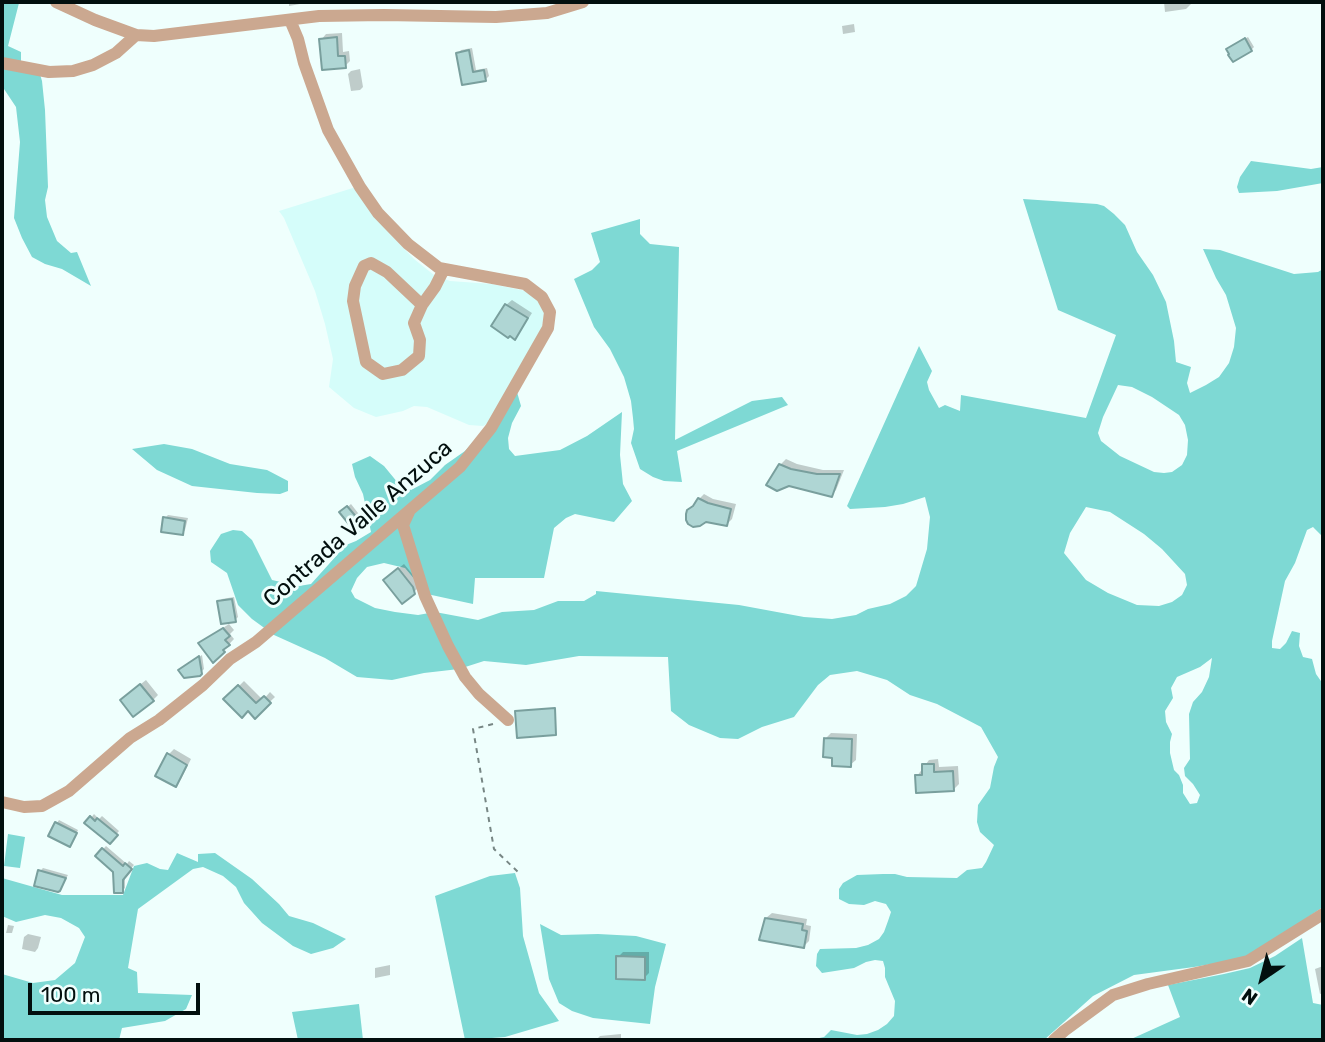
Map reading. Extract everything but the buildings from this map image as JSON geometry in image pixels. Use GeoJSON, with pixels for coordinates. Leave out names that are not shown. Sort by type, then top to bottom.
{"type":"FeatureCollection","features":[{"type":"Feature","properties":{"kind":"street"},"geometry":{"type":"LineString","coordinates":[[57,2],[136,35],[154,36],[319,16],[509,16],[547,13],[583,2]]}},
{"type":"Feature","properties":{"kind":"street","name":"Contrada Valle Anzuca"},"geometry":{"type":"LineString","coordinates":[[2,802],[24,807],[42,806],[69,791],[130,738],[159,720],[203,685],[230,659],[256,642],[460,467],[491,428],[548,328],[550,312],[542,297],[525,284],[439,268],[422,257],[378,213],[328,130],[290,20]]}},
{"type":"Feature","properties":{"kind":"street"},"geometry":{"type":"LineString","coordinates":[[2,63],[49,72],[73,71],[93,65],[116,53],[136,35]]}},
{"type":"Feature","properties":{"kind":"street"},"geometry":{"type":"LineString","coordinates":[[422,305],[387,272],[371,263],[364,266],[355,286],[353,301],[366,362],[383,374],[402,370],[419,356],[420,340],[414,323],[444,269]]}},
{"type":"Feature","properties":{"kind":"street"},"geometry":{"type":"LineString","coordinates":[[413,506],[403,525],[425,596],[465,677],[479,694],[508,720]]}},
{"type":"Feature","properties":{"kind":"street"},"geometry":{"type":"LineString","coordinates":[[1054,1040],[1113,995],[1148,984],[1248,961],[1323,914]]}},
{"type":"Feature","properties":{"kind":"path"},"geometry":{"type":"LineString","coordinates":[[508,720],[473,729],[494,849],[518,872]]}},
{"type":"Feature","properties":{"kind":"shaded area"},"geometry":{"type":"Polygon","coordinates":[[[2,2],[19,3],[8,46],[21,52],[21,62],[38,68],[42,81],[48,187],[45,200],[47,217],[57,241],[71,253],[77,252],[91,286],[62,269],[32,257],[14,218],[20,142],[16,107],[2,86],[2,2]]]}},
{"type":"Feature","properties":{"kind":"shaded area"},"geometry":{"type":"Polygon","coordinates":[[[1251,161],[1311,169],[1323,167],[1323,183],[1277,191],[1239,193],[1237,187],[1240,177],[1251,161]]]}},
{"type":"Feature","properties":{"kind":"shaded area"},"geometry":{"type":"Polygon","coordinates":[[[356,187],[363,201],[392,236],[434,275],[450,281],[492,284],[526,291],[540,301],[544,313],[542,328],[489,423],[483,426],[469,425],[427,407],[414,406],[376,417],[354,408],[329,387],[333,359],[325,324],[315,291],[279,211],[356,187]]]}},
{"type":"Feature","properties":{"kind":"shaded area"},"geometry":{"type":"Polygon","coordinates":[[[1023,199],[1097,204],[1104,206],[1125,225],[1166,302],[1176,362],[1191,367],[1187,383],[1190,393],[1219,377],[1229,363],[1236,328],[1226,295],[1203,249],[1220,250],[1294,274],[1318,272],[1323,269],[1323,537],[1313,527],[1307,530],[1285,581],[1272,648],[1280,649],[1292,631],[1300,633],[1299,646],[1303,657],[1312,659],[1316,674],[1323,684],[1323,907],[1247,958],[1134,975],[1093,996],[1044,1040],[810,1040],[824,1037],[831,1030],[867,1034],[887,1024],[894,1016],[895,1001],[885,977],[883,961],[875,960],[854,968],[822,973],[816,966],[820,949],[856,948],[879,939],[891,912],[886,904],[875,901],[864,905],[849,904],[839,899],[839,889],[843,883],[857,875],[895,874],[907,877],[957,878],[967,870],[982,868],[986,862],[994,845],[980,832],[977,822],[978,805],[990,788],[998,757],[981,727],[937,704],[910,695],[887,680],[857,671],[830,675],[818,685],[794,717],[762,727],[738,739],[720,738],[689,725],[671,711],[668,657],[579,656],[526,665],[484,661],[459,669],[392,680],[357,677],[325,658],[274,635],[252,619],[238,605],[227,573],[211,562],[210,551],[221,534],[233,530],[242,531],[252,540],[272,580],[299,586],[311,584],[346,545],[371,532],[363,494],[352,464],[370,456],[384,466],[398,483],[411,490],[430,480],[465,451],[517,392],[521,406],[508,438],[509,449],[515,456],[560,450],[587,436],[622,412],[620,455],[623,484],[632,501],[614,522],[575,514],[566,518],[554,528],[544,578],[475,578],[473,604],[427,594],[405,568],[384,563],[367,567],[357,578],[351,591],[355,598],[375,608],[395,612],[418,615],[435,612],[478,620],[502,612],[534,610],[558,601],[584,601],[596,594],[596,591],[739,605],[804,617],[832,619],[856,615],[906,596],[916,586],[927,549],[930,517],[925,497],[885,507],[850,509],[847,506],[919,346],[932,371],[927,382],[939,408],[945,405],[960,411],[961,395],[1086,418],[1116,335],[1058,310],[1023,199]],[[1118,385],[1098,433],[1101,441],[1120,456],[1154,472],[1172,472],[1182,465],[1187,455],[1188,440],[1185,425],[1179,415],[1132,387],[1118,385]],[[1086,507],[1070,533],[1064,553],[1086,580],[1108,593],[1137,605],[1159,606],[1182,595],[1187,585],[1185,574],[1162,549],[1110,512],[1086,507]],[[1212,658],[1200,667],[1177,677],[1171,688],[1173,698],[1165,711],[1166,722],[1172,734],[1170,753],[1174,770],[1179,775],[1183,793],[1190,804],[1197,803],[1200,795],[1185,776],[1184,768],[1190,759],[1189,714],[1193,702],[1202,692],[1209,677],[1212,658]]]}},
{"type":"Feature","properties":{"kind":"shaded area"},"geometry":{"type":"Polygon","coordinates":[[[640,219],[640,234],[650,244],[679,247],[675,440],[752,401],[782,397],[788,405],[677,451],[682,482],[664,481],[640,469],[631,443],[633,418],[624,377],[610,349],[594,327],[574,279],[592,270],[600,262],[591,233],[640,219]]]}},
{"type":"Feature","properties":{"kind":"shaded area"},"geometry":{"type":"Polygon","coordinates":[[[164,444],[192,449],[230,464],[267,470],[288,481],[288,491],[280,494],[257,493],[192,486],[157,470],[132,449],[164,444]]]}},
{"type":"Feature","properties":{"kind":"shaded area"},"geometry":{"type":"Polygon","coordinates":[[[8,834],[25,837],[20,868],[4,866],[8,834]]]}},
{"type":"Feature","properties":{"kind":"shaded area"},"geometry":{"type":"Polygon","coordinates":[[[177,853],[198,862],[198,854],[215,853],[252,879],[289,916],[313,923],[346,939],[333,948],[311,954],[293,946],[262,923],[244,903],[236,887],[223,876],[203,867],[193,869],[138,909],[128,968],[137,972],[138,993],[192,995],[186,1009],[165,1021],[122,1028],[119,1040],[2,1040],[2,974],[33,983],[55,980],[75,963],[85,937],[79,928],[61,918],[45,915],[16,922],[2,916],[2,878],[62,895],[123,895],[134,866],[147,863],[168,870],[177,853]]]}},
{"type":"Feature","properties":{"kind":"shaded area"},"geometry":{"type":"Polygon","coordinates":[[[515,873],[520,888],[523,936],[539,993],[559,1021],[505,1037],[465,1040],[435,896],[490,876],[515,873]]]}},
{"type":"Feature","properties":{"kind":"shaded area"},"geometry":{"type":"Polygon","coordinates":[[[540,924],[561,935],[636,936],[666,944],[655,987],[650,1024],[593,1018],[559,1003],[549,979],[540,924]]]}},
{"type":"Feature","properties":{"kind":"shaded area"},"geometry":{"type":"Polygon","coordinates":[[[1302,938],[1313,1003],[1323,1005],[1323,1040],[1129,1040],[1180,1017],[1168,985],[1250,968],[1302,938]]]}},
{"type":"Feature","properties":{"kind":"shaded area"},"geometry":{"type":"Polygon","coordinates":[[[359,1004],[363,1040],[298,1040],[292,1012],[359,1004]]]}}]}
